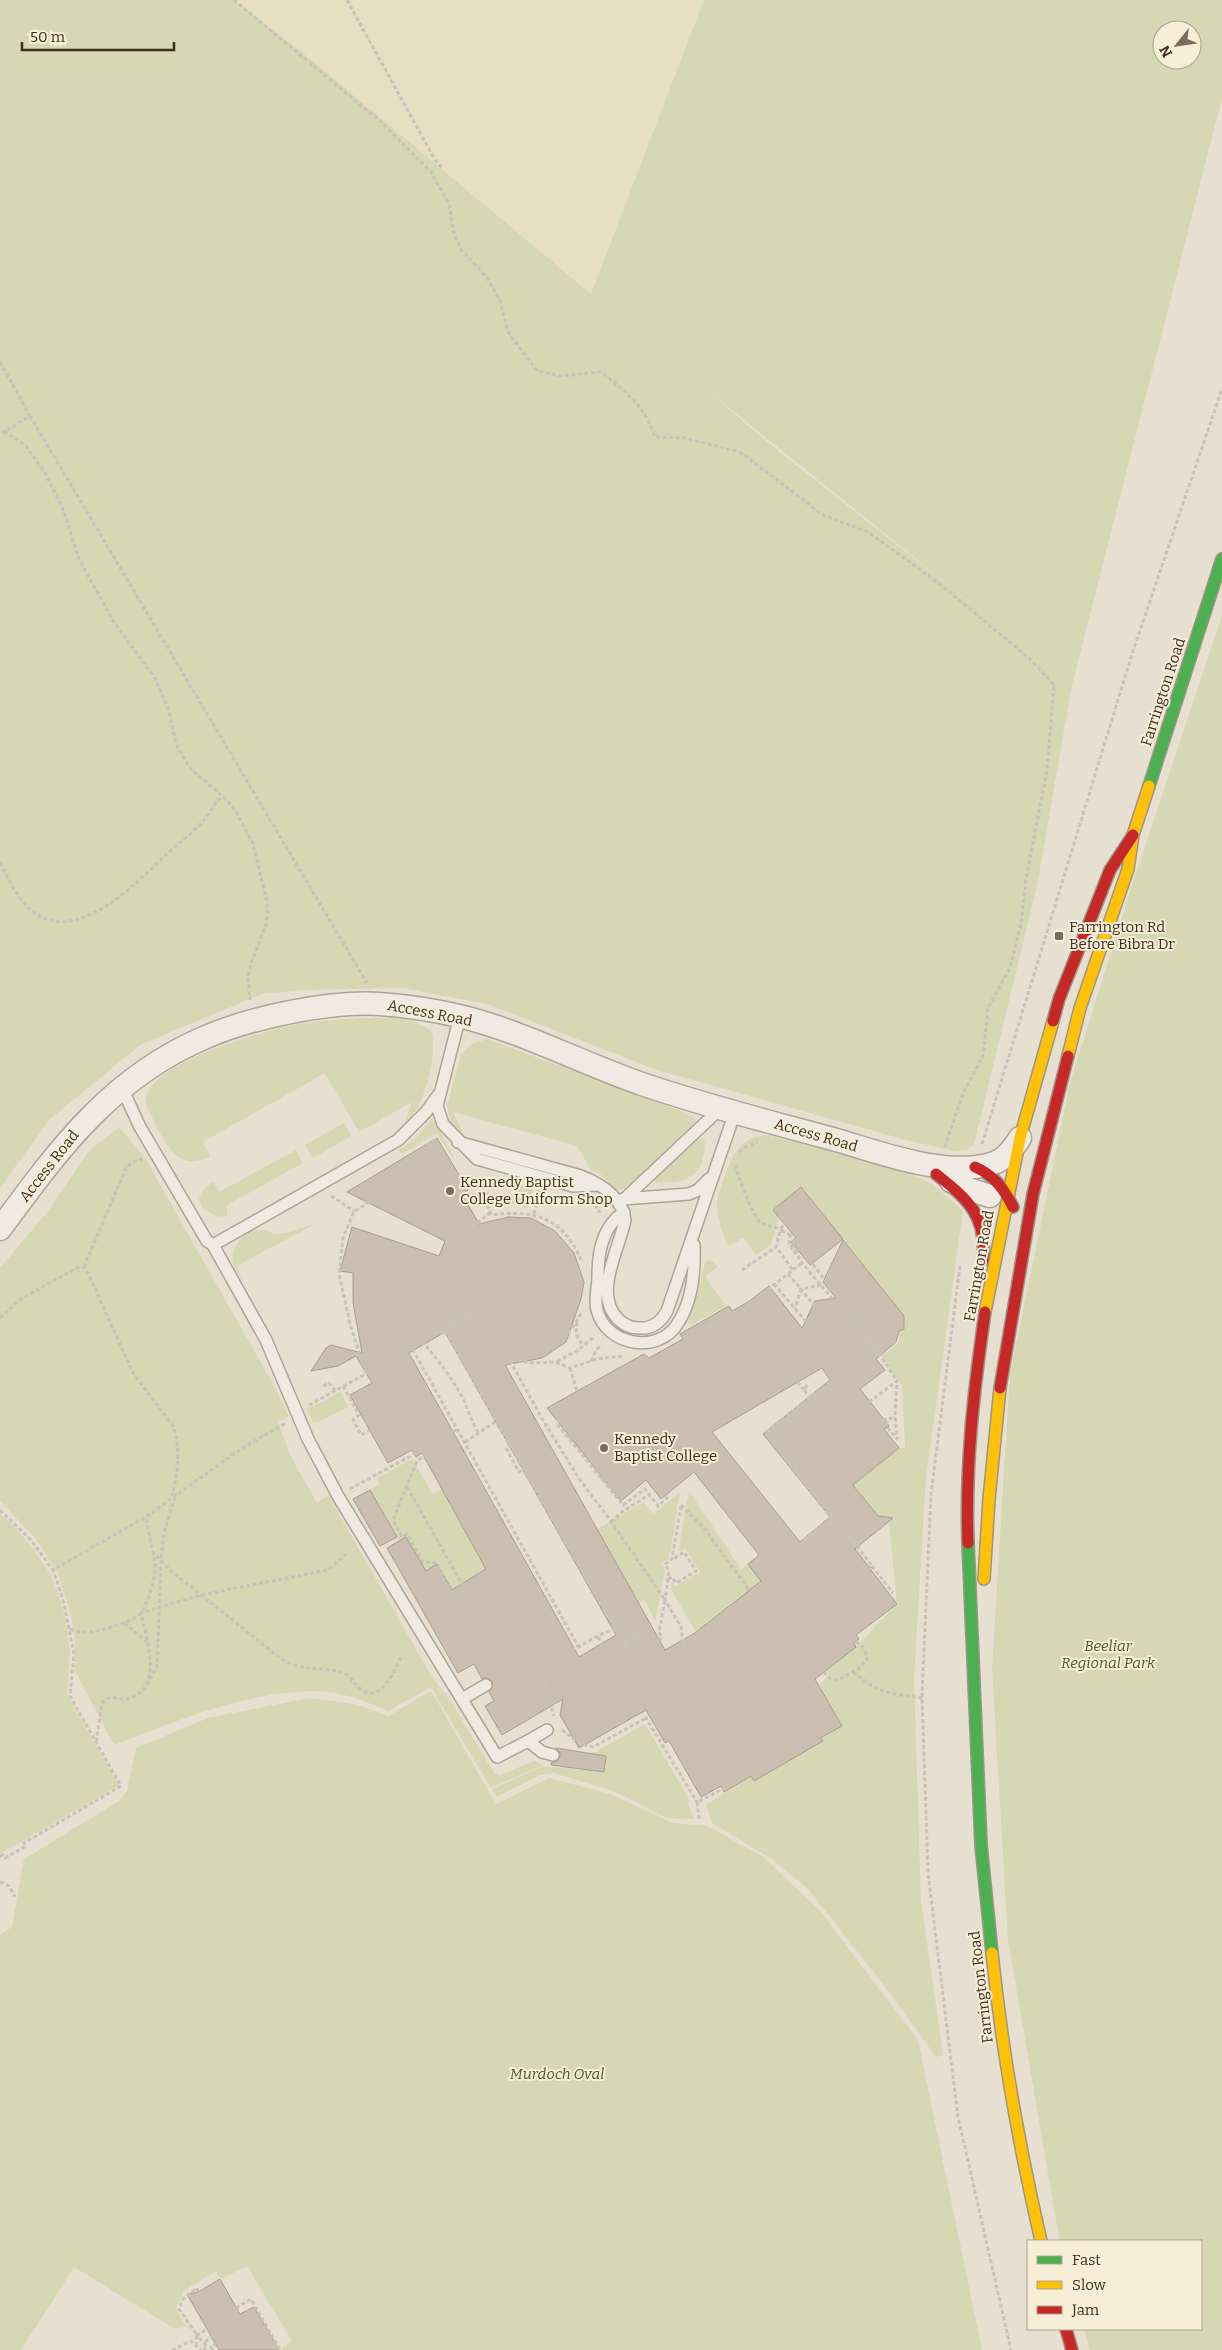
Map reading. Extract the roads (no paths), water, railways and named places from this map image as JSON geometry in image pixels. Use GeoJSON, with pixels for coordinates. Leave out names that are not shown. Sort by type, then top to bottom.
{"type":"FeatureCollection","features":[{"type":"Feature","properties":{"kind":"main road","name":"Farrington Road"},"geometry":{"type":"LineString","coordinates":[[974,1726],[989,1498],[1002,1371],[1033,1194],[1080,1008],[1128,869],[1133,835],[1222,559]]}},
{"type":"Feature","properties":{"kind":"main road","name":"Farrington Road"},"geometry":{"type":"LineString","coordinates":[[1041,2240],[1020,2151],[998,2015],[980,1845],[966,1491],[975,1383],[998,1197],[1020,1138],[1059,999],[1110,870],[1133,835]]}},
{"type":"Feature","properties":{"kind":"main road"},"geometry":{"type":"LineString","coordinates":[[998,1197],[1015,1196],[1024,1188],[1069,1011],[1078,997],[1087,992]]}},
{"type":"Feature","properties":{"kind":"main road"},"geometry":{"type":"LineString","coordinates":[[934,1164],[973,1207],[982,1224],[985,1236],[965,1378],[958,1454],[958,1473],[966,1491]]}},
{"type":"Feature","properties":{"kind":"main road"},"geometry":{"type":"LineString","coordinates":[[975,1166],[992,1175],[998,1197],[1018,1216],[1020,1236],[1011,1321]]}},
{"type":"Feature","properties":{"kind":"main road"},"geometry":{"type":"LineString","coordinates":[[1066,2330],[1072,2350]]}},
{"type":"Feature","properties":{"kind":"street","name":"Access Road"},"geometry":{"type":"LineString","coordinates":[[0,1229],[72,1134],[122,1088],[149,1068],[205,1037],[267,1018],[335,1006],[378,1004],[460,1016],[492,1026],[640,1084],[728,1110],[934,1164],[975,1166],[1000,1160],[1008,1155],[1020,1138]]}},
{"type":"Feature","properties":{"kind":"street","name":"Access Road"},"geometry":{"type":"LineString","coordinates":[[934,1164],[970,1190],[998,1197]]}},
{"type":"Feature","properties":{"kind":"lane"},"geometry":{"type":"LineString","coordinates":[[460,1016],[439,1094],[437,1106],[439,1118],[458,1142],[477,1159],[572,1186],[600,1185],[620,1203],[623,1230],[606,1292],[611,1311],[620,1321],[629,1326],[647,1328],[664,1316],[694,1238],[728,1110]]}},
{"type":"Feature","properties":{"kind":"lane"},"geometry":{"type":"LineString","coordinates":[[122,1088],[140,1127],[207,1241],[213,1245],[266,1340],[308,1439],[338,1496],[497,1757],[553,1725]]}},
{"type":"Feature","properties":{"kind":"lane"},"geometry":{"type":"LineString","coordinates":[[213,1245],[392,1143],[426,1112],[439,1094]]}},
{"type":"Feature","properties":{"kind":"lane"},"geometry":{"type":"LineString","coordinates":[[694,1238],[695,1270],[689,1298],[679,1322],[670,1334],[642,1343],[629,1341],[604,1326],[596,1309],[597,1268],[606,1232],[616,1218],[620,1203],[728,1110]]}},
{"type":"Feature","properties":{"kind":"lane"},"geometry":{"type":"LineString","coordinates":[[620,1203],[689,1194],[706,1184],[712,1174]]}},
{"type":"Feature","properties":{"kind":"lane"},"geometry":{"type":"LineString","coordinates":[[462,1699],[486,1685]]}},
{"type":"Feature","properties":{"kind":"lane"},"geometry":{"type":"LineString","coordinates":[[528,1741],[542,1752],[553,1756]]}},
{"type":"Feature","properties":{"kind":"place","name":"Farrington Rd Before Bibra Dr"},"geometry":{"type":"Point","coordinates":[1059,936]}},
{"type":"Feature","properties":{"kind":"place","name":"Kennedy Baptist College Uniform Shop"},"geometry":{"type":"Point","coordinates":[450,1191]}},
{"type":"Feature","properties":{"kind":"place","name":"Kennedy Baptist College"},"geometry":{"type":"Point","coordinates":[604,1448]}},
{"type":"Feature","properties":{"kind":"park label","name":"Beeliar Regional Park"},"geometry":{"type":"Point","coordinates":[1108,1654]}},
{"type":"Feature","properties":{"kind":"park label","name":"Murdoch Oval"},"geometry":{"type":"Point","coordinates":[557,2074]}}]}
